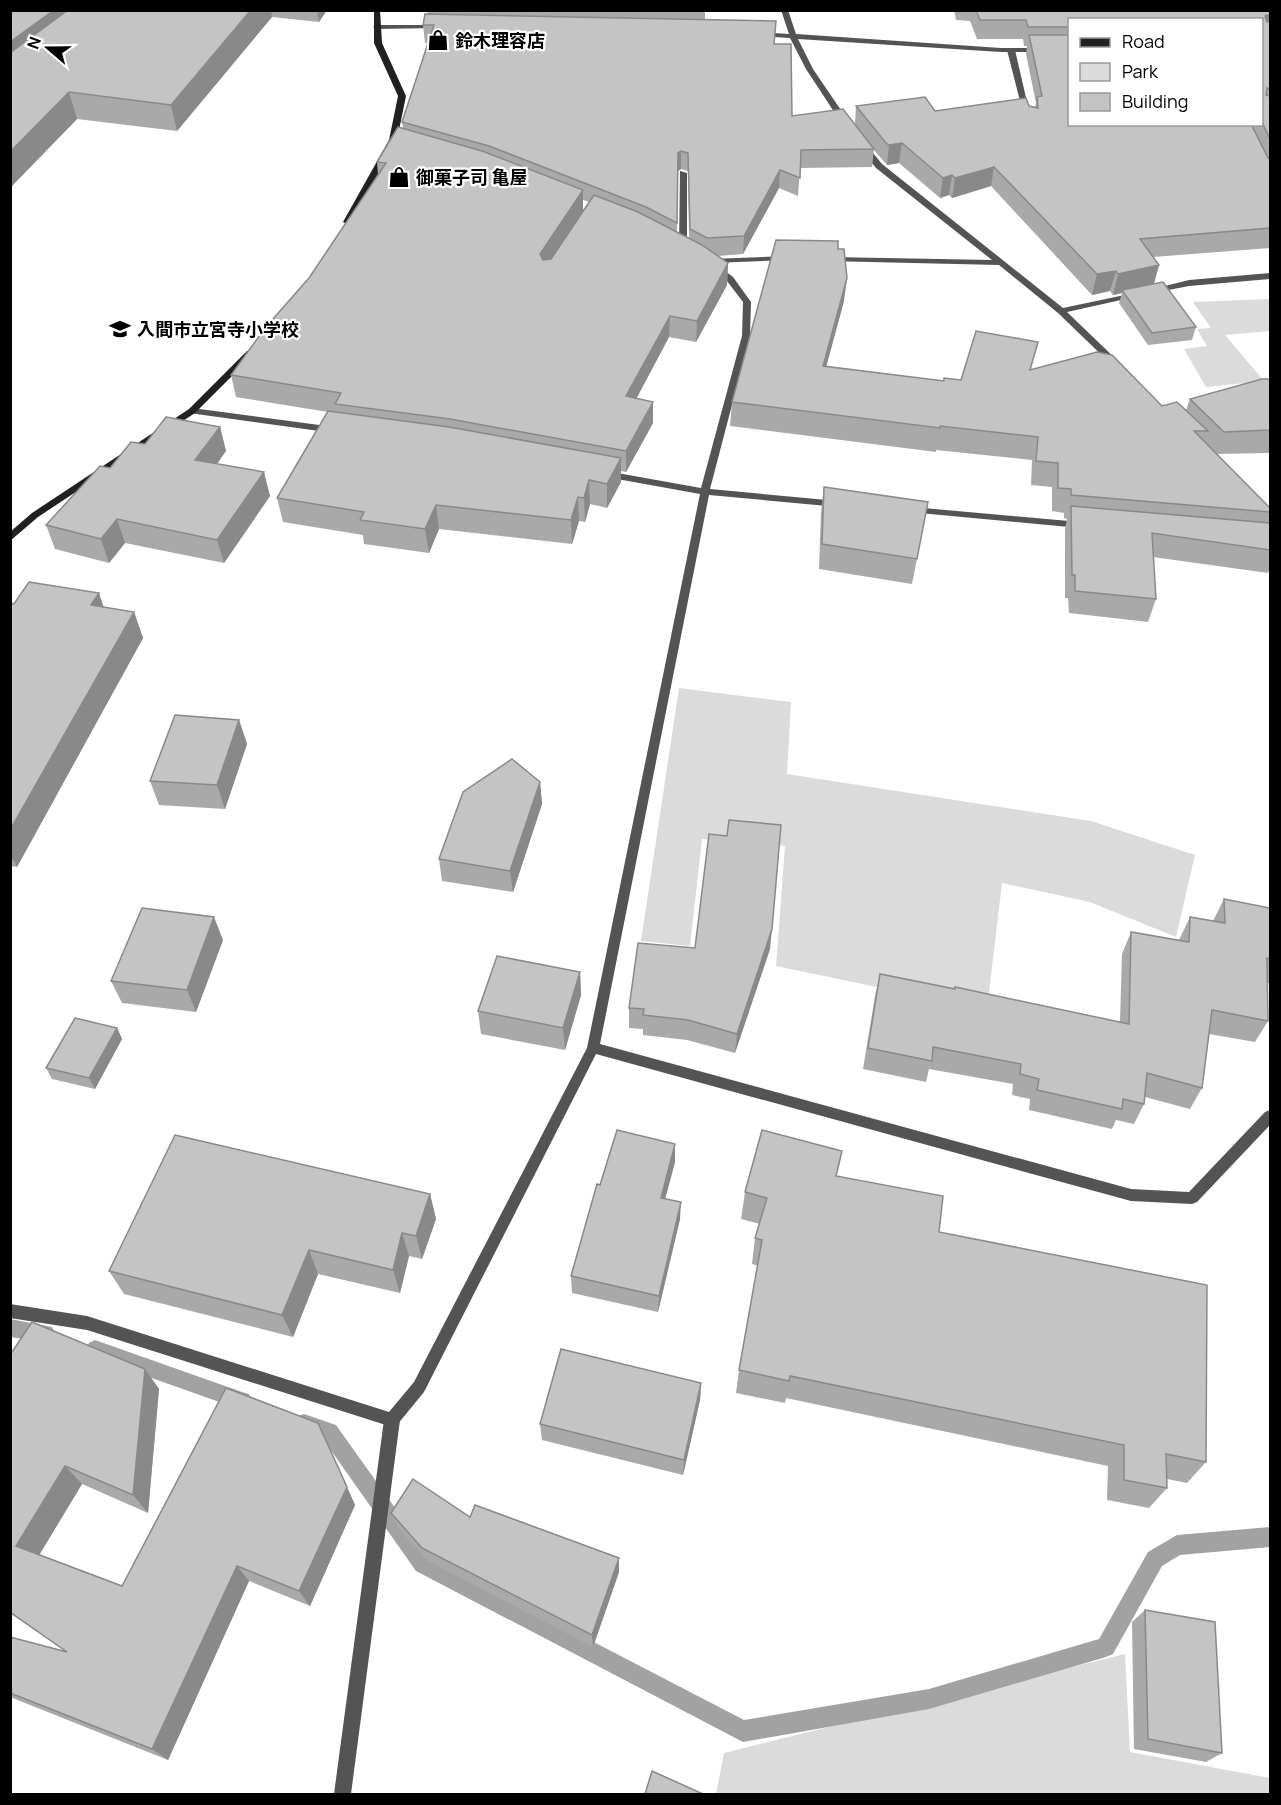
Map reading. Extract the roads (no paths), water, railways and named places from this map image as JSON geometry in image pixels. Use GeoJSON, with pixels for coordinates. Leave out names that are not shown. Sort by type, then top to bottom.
{"type":"FeatureCollection","features":[{"type":"Feature","properties":{"kind":"street"},"geometry":{"type":"LineString","coordinates":[[343,228],[398,141],[402,96],[378,43],[377,10]]}},
{"type":"Feature","properties":{"kind":"street"},"geometry":{"type":"LineString","coordinates":[[784,10],[791,35],[817,81],[853,134],[879,166],[1061,310],[1128,376]]}},
{"type":"Feature","properties":{"kind":"street"},"geometry":{"type":"LineString","coordinates":[[376,27],[447,27]]}},
{"type":"Feature","properties":{"kind":"street"},"geometry":{"type":"LineString","coordinates":[[744,33],[1011,50],[1068,50]]}},
{"type":"Feature","properties":{"kind":"street"},"geometry":{"type":"LineString","coordinates":[[1011,50],[1030,123]]}},
{"type":"Feature","properties":{"kind":"street"},"geometry":{"type":"LineString","coordinates":[[683,173],[694,256]]}},
{"type":"Feature","properties":{"kind":"street"},"geometry":{"type":"LineString","coordinates":[[342,1794],[392,1420],[419,1387],[593,1048],[705,492],[746,336],[747,302],[730,279],[673,245]]}},
{"type":"Feature","properties":{"kind":"street"},"geometry":{"type":"LineString","coordinates":[[694,256],[794,258]]}},
{"type":"Feature","properties":{"kind":"street"},"geometry":{"type":"LineString","coordinates":[[817,259],[1000,263]]}},
{"type":"Feature","properties":{"kind":"street"},"geometry":{"type":"LineString","coordinates":[[1061,310],[1189,283],[1270,276]]}},
{"type":"Feature","properties":{"kind":"street"},"geometry":{"type":"LineString","coordinates":[[10,538],[35,515],[192,411],[254,349]]}},
{"type":"Feature","properties":{"kind":"street"},"geometry":{"type":"LineString","coordinates":[[192,411],[345,432]]}},
{"type":"Feature","properties":{"kind":"street"},"geometry":{"type":"LineString","coordinates":[[590,471],[705,492],[847,504]]}},
{"type":"Feature","properties":{"kind":"street"},"geometry":{"type":"LineString","coordinates":[[905,510],[1094,526]]}},
{"type":"Feature","properties":{"kind":"street"},"geometry":{"type":"LineString","coordinates":[[593,1048],[1131,1195],[1192,1198],[1270,1116]]}},
{"type":"Feature","properties":{"kind":"street"},"geometry":{"type":"LineString","coordinates":[[10,1311],[87,1323],[392,1420]]}},
{"type":"Feature","properties":{"kind":"waterway"},"geometry":{"type":"LineString","coordinates":[[10,1328],[46,1333]]}},
{"type":"Feature","properties":{"kind":"waterway"},"geometry":{"type":"LineString","coordinates":[[95,1349],[242,1401]]}},
{"type":"Feature","properties":{"kind":"waterway"},"geometry":{"type":"LineString","coordinates":[[304,1423],[329,1432],[423,1564],[743,1731],[929,1699],[1106,1647],[1155,1559],[1177,1545],[1270,1537]]}},
{"type":"Feature","properties":{"kind":"place","name":"鈴木理容店"},"geometry":{"type":"Point","coordinates":[438,40]}},
{"type":"Feature","properties":{"kind":"place","name":"御菓子司 亀屋"},"geometry":{"type":"Point","coordinates":[399,177]}},
{"type":"Feature","properties":{"kind":"place","name":"入間市立宮寺小学校"},"geometry":{"type":"Point","coordinates":[120,329]}}]}
